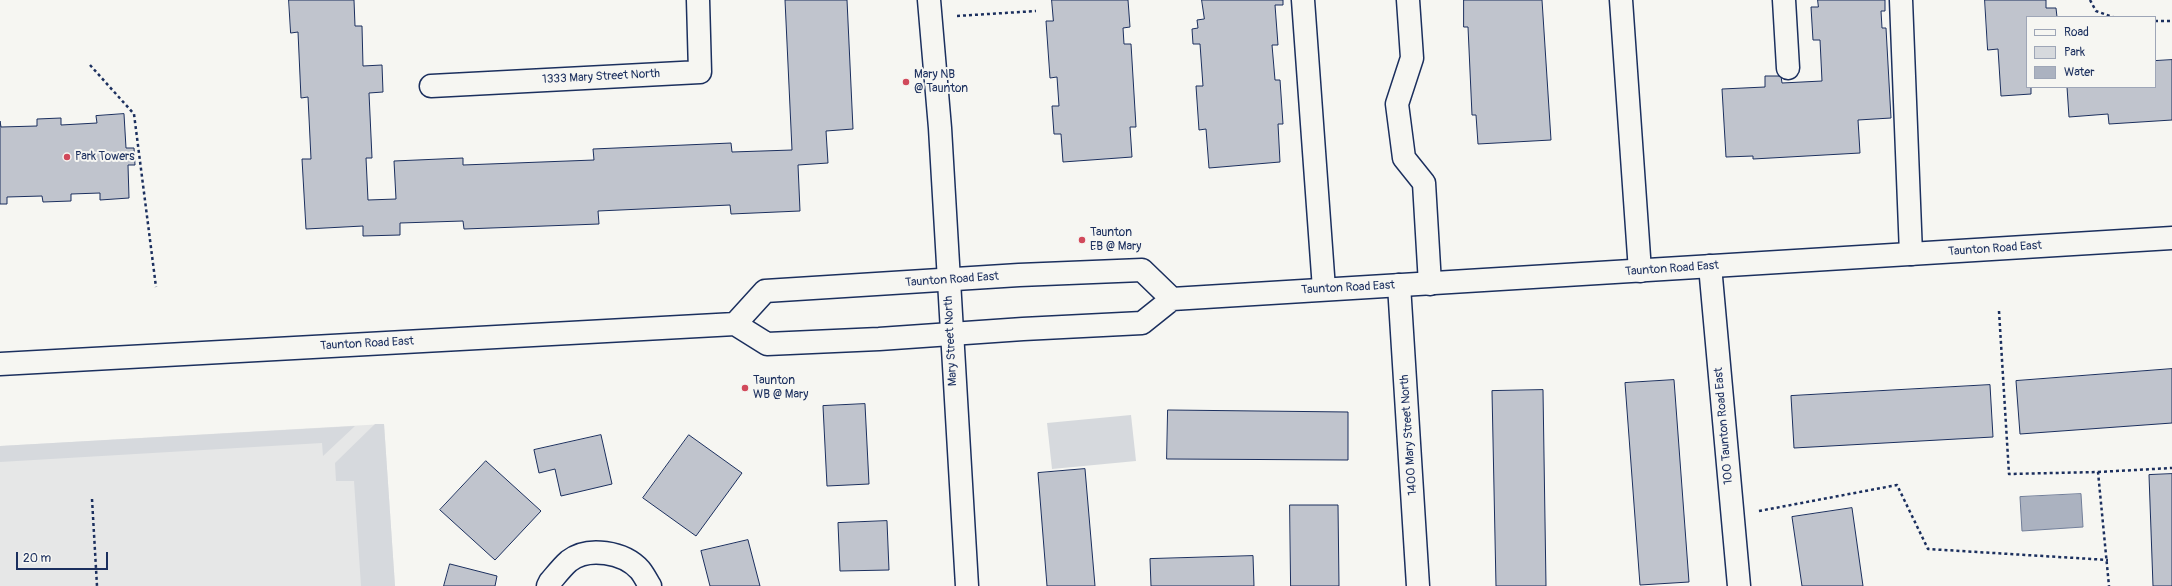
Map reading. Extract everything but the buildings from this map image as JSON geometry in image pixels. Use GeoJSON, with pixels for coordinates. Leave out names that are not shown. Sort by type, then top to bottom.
{"type":"FeatureCollection","features":[{"type":"Feature","properties":{"kind":"main road","name":"1333 Mary Street North"},"geometry":{"type":"LineString","coordinates":[[431,86],[700,72],[698,0]]}},
{"type":"Feature","properties":{"kind":"main road"},"geometry":{"type":"LineString","coordinates":[[1303,0],[1324,289]]}},
{"type":"Feature","properties":{"kind":"main road"},"geometry":{"type":"LineString","coordinates":[[1408,0],[1412,58],[1397,104],[1404,158],[1424,183],[1430,284]]}},
{"type":"Feature","properties":{"kind":"main road"},"geometry":{"type":"LineString","coordinates":[[1621,0],[1640,271]]}},
{"type":"Feature","properties":{"kind":"main road"},"geometry":{"type":"LineString","coordinates":[[1784,0],[1788,68]]}},
{"type":"Feature","properties":{"kind":"main road"},"geometry":{"type":"LineString","coordinates":[[1901,0],[1911,254]]}},
{"type":"Feature","properties":{"kind":"main road","name":"Mary Street North"},"geometry":{"type":"LineString","coordinates":[[930,9],[941,143],[951,334],[967,586]]}},
{"type":"Feature","properties":{"kind":"main road","name":"Taunton Road East"},"geometry":{"type":"LineString","coordinates":[[0,364],[735,324],[765,291],[948,280],[1142,270],[1172,299],[2172,238]]}},
{"type":"Feature","properties":{"kind":"main road","name":"100 Taunton Road East"},"geometry":{"type":"LineString","coordinates":[[1710,266],[1739,586]]}},
{"type":"Feature","properties":{"kind":"main road","name":"1400 Mary Street North"},"geometry":{"type":"LineString","coordinates":[[1399,285],[1418,586]]}},
{"type":"Feature","properties":{"kind":"main road"},"geometry":{"type":"LineString","coordinates":[[735,324],[767,344],[951,334],[1142,323],[1172,299]]}},
{"type":"Feature","properties":{"kind":"main road"},"geometry":{"type":"LineString","coordinates":[[548,586],[568,562],[577,557],[596,552],[621,556],[640,569],[650,586]]}},
{"type":"Feature","properties":{"kind":"path"},"geometry":{"type":"LineString","coordinates":[[2090,0],[2096,11],[2110,16]]}},
{"type":"Feature","properties":{"kind":"path"},"geometry":{"type":"LineString","coordinates":[[930,9],[1036,10]]}},
{"type":"Feature","properties":{"kind":"path"},"geometry":{"type":"LineString","coordinates":[[2156,21],[2172,21]]}},
{"type":"Feature","properties":{"kind":"path"},"geometry":{"type":"LineString","coordinates":[[90,65],[134,114],[156,287]]}},
{"type":"Feature","properties":{"kind":"path"},"geometry":{"type":"LineString","coordinates":[[1999,311],[2009,474],[2098,472],[2172,468]]}},
{"type":"Feature","properties":{"kind":"path"},"geometry":{"type":"LineString","coordinates":[[2098,472],[2108,560],[2108,586]]}},
{"type":"Feature","properties":{"kind":"path"},"geometry":{"type":"LineString","coordinates":[[1732,516],[1897,485],[1928,549],[2108,560]]}},
{"type":"Feature","properties":{"kind":"path"},"geometry":{"type":"LineString","coordinates":[[92,500],[97,586]]}},
{"type":"Feature","properties":{"kind":"shaded area"},"geometry":{"type":"Polygon","coordinates":[[[384,424],[395,586],[0,586],[0,446],[384,424]]]}},
{"type":"Feature","properties":{"kind":"green space"},"geometry":{"type":"Polygon","coordinates":[[[1131,415],[1136,461],[1052,469],[1047,423],[1131,415]]]}},
{"type":"Feature","properties":{"kind":"green space"},"geometry":{"type":"Polygon","coordinates":[[[375,424],[384,424],[395,586],[361,586],[354,481],[336,481],[335,463],[375,424]]]}},
{"type":"Feature","properties":{"kind":"green space"},"geometry":{"type":"Polygon","coordinates":[[[355,426],[323,456],[322,443],[0,462],[0,446],[355,426]]]}},
{"type":"Feature","properties":{"kind":"water"},"geometry":{"type":"Polygon","coordinates":[[[2081,494],[2083,527],[2022,531],[2020,497],[2081,494]]]}},
{"type":"Feature","properties":{"kind":"place","name":"Mary NB @ Taunton"},"geometry":{"type":"Point","coordinates":[906,82]}},
{"type":"Feature","properties":{"kind":"place","name":"Park Towers"},"geometry":{"type":"Point","coordinates":[67,157]}},
{"type":"Feature","properties":{"kind":"place","name":"Taunton EB @ Mary"},"geometry":{"type":"Point","coordinates":[1082,240]}},
{"type":"Feature","properties":{"kind":"place","name":"Taunton WB @ Mary"},"geometry":{"type":"Point","coordinates":[745,388]}}]}
